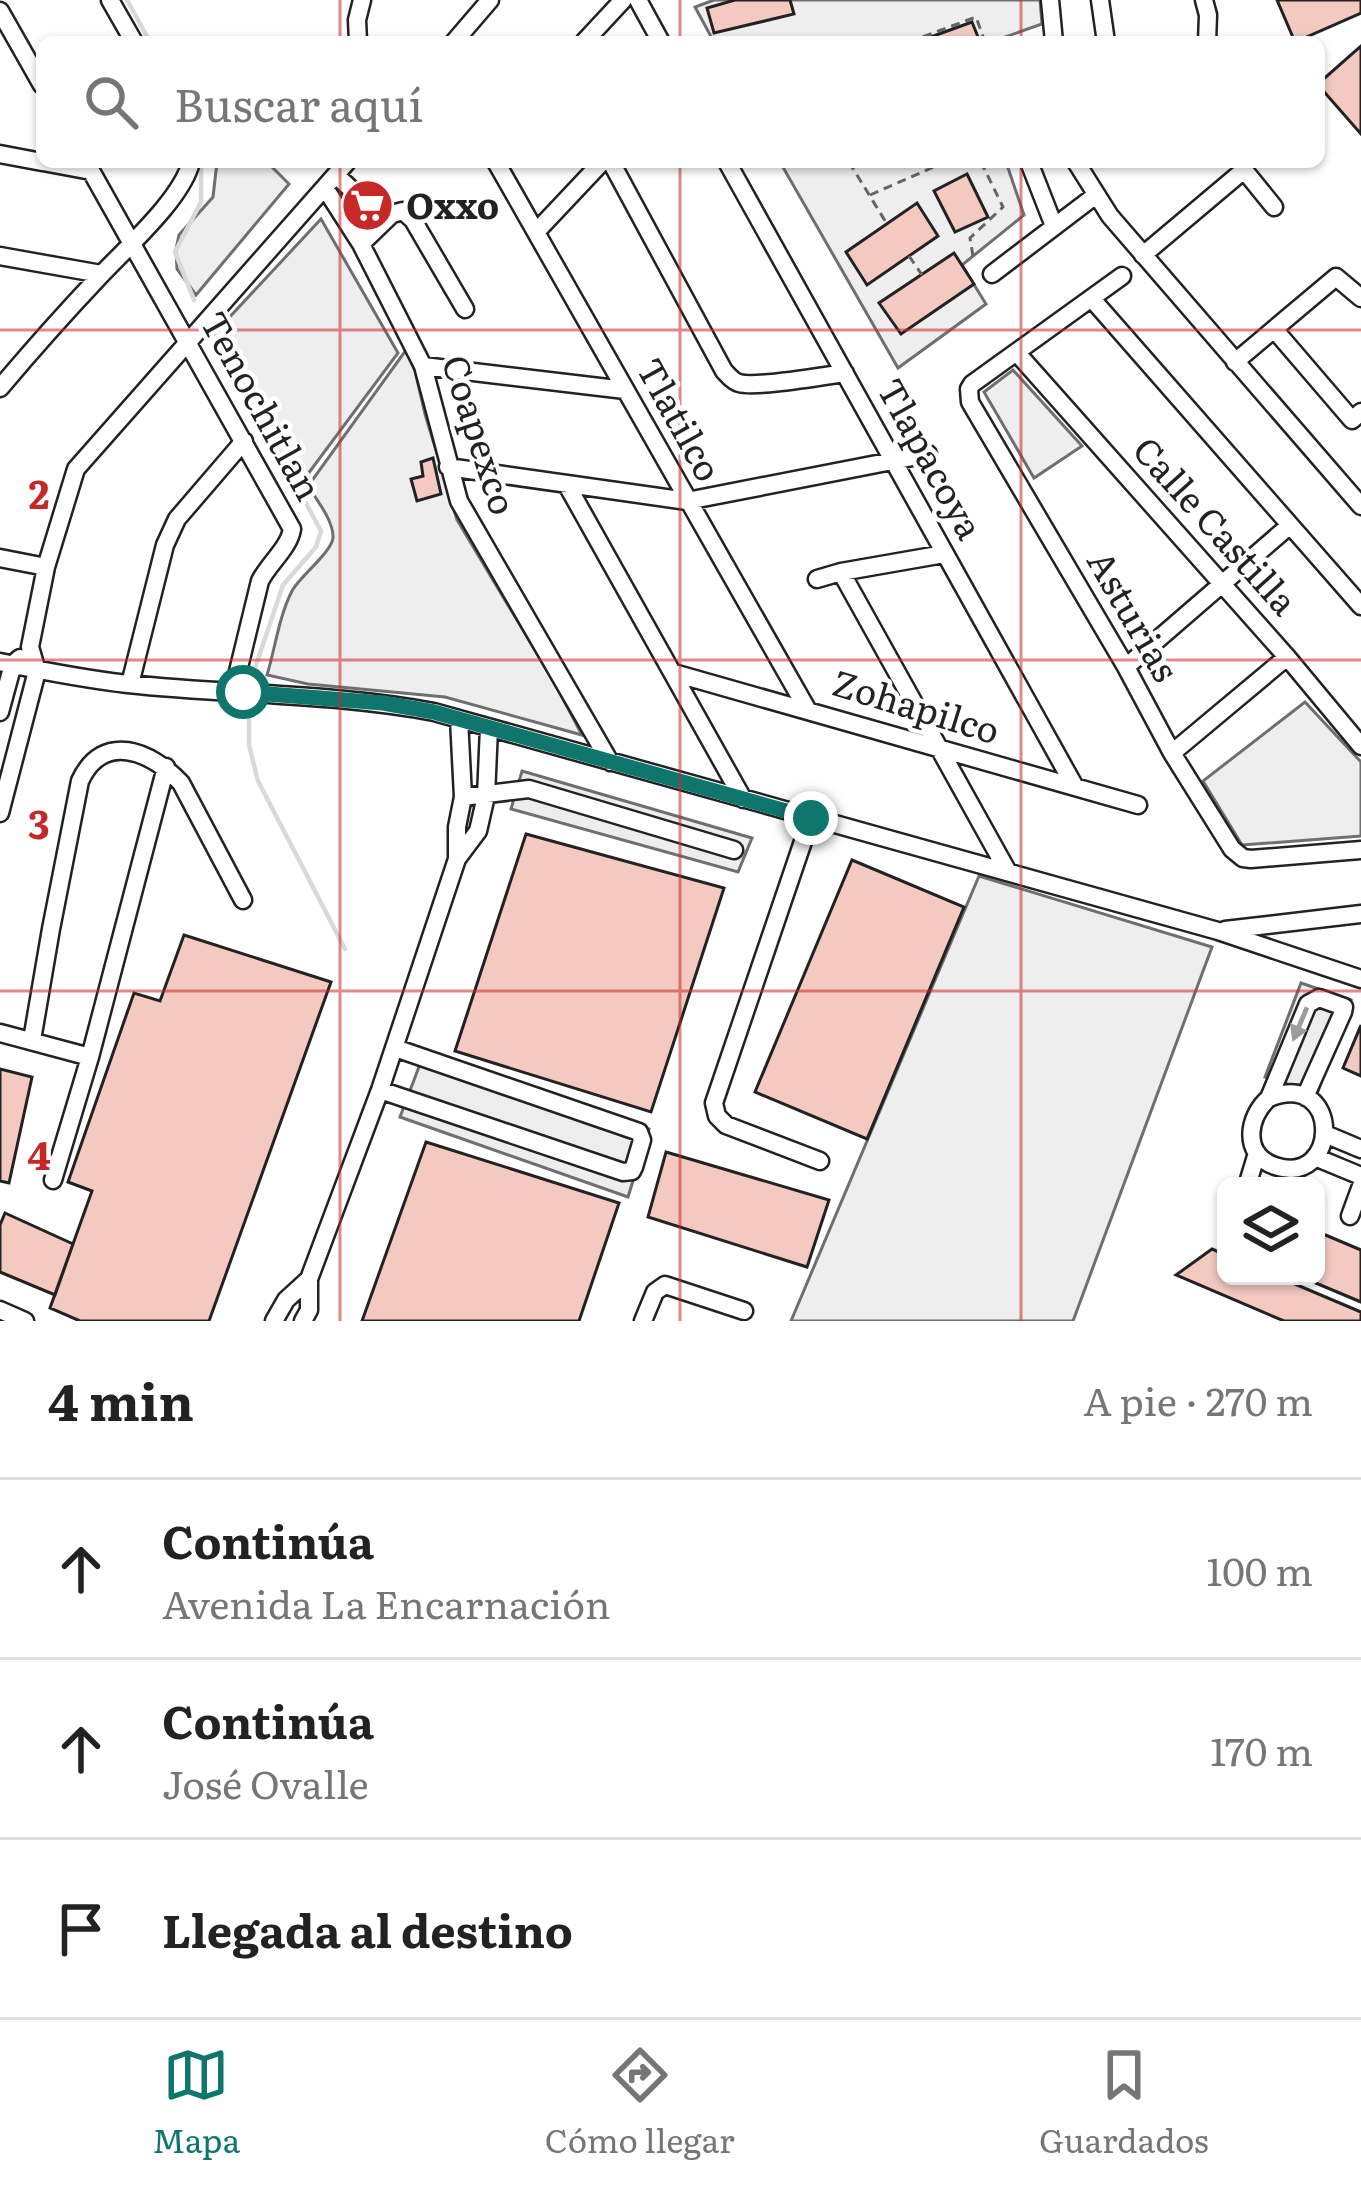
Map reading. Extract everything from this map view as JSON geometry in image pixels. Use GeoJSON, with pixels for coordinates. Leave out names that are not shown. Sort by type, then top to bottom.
{"type":"FeatureCollection","features":[{"type":"Feature","properties":{"kind":"street"},"geometry":{"type":"LineString","coordinates":[[110,0],[131,36]]}},
{"type":"Feature","properties":{"kind":"street"},"geometry":{"type":"LineString","coordinates":[[358,36],[362,0]]}},
{"type":"Feature","properties":{"kind":"street"},"geometry":{"type":"LineString","coordinates":[[459,36],[490,0]]}},
{"type":"Feature","properties":{"kind":"street"},"geometry":{"type":"LineString","coordinates":[[590,36],[623,0]]}},
{"type":"Feature","properties":{"kind":"street"},"geometry":{"type":"LineString","coordinates":[[638,0],[658,36]]}},
{"type":"Feature","properties":{"kind":"street"},"geometry":{"type":"LineString","coordinates":[[1050,0],[1053,36]]}},
{"type":"Feature","properties":{"kind":"street"},"geometry":{"type":"LineString","coordinates":[[1100,0],[1105,36]]}},
{"type":"Feature","properties":{"kind":"street"},"geometry":{"type":"LineString","coordinates":[[1204,0],[1207,36]]}},
{"type":"Feature","properties":{"kind":"street"},"geometry":{"type":"LineString","coordinates":[[0,10],[36,74]]}},
{"type":"Feature","properties":{"kind":"street"},"geometry":{"type":"LineString","coordinates":[[0,154],[36,161]]}},
{"type":"Feature","properties":{"kind":"street","name":"Tenochitlan"},"geometry":{"type":"LineString","coordinates":[[90,168],[192,338],[289,520],[292,536],[260,580],[246,692]]}},
{"type":"Feature","properties":{"kind":"street"},"geometry":{"type":"LineString","coordinates":[[0,388],[132,244],[186,179],[189,168]]}},
{"type":"Feature","properties":{"kind":"street","name":"Tlatilco"},"geometry":{"type":"LineString","coordinates":[[499,168],[807,709]]}},
{"type":"Feature","properties":{"kind":"street"},"geometry":{"type":"LineString","coordinates":[[536,232],[600,168]]}},
{"type":"Feature","properties":{"kind":"street"},"geometry":{"type":"LineString","coordinates":[[609,168],[733,381],[761,383],[845,373]]}},
{"type":"Feature","properties":{"kind":"street","name":"Tlapacoya"},"geometry":{"type":"LineString","coordinates":[[730,168],[1075,788]]}},
{"type":"Feature","properties":{"kind":"street"},"geometry":{"type":"LineString","coordinates":[[1031,168],[1054,226]]}},
{"type":"Feature","properties":{"kind":"street"},"geometry":{"type":"LineString","coordinates":[[1080,168],[1110,216],[1361,506]]}},
{"type":"Feature","properties":{"kind":"street"},"geometry":{"type":"LineString","coordinates":[[1143,255],[1238,168]]}},
{"type":"Feature","properties":{"kind":"street"},"geometry":{"type":"LineString","coordinates":[[1242,168],[1274,206]]}},
{"type":"Feature","properties":{"kind":"street"},"geometry":{"type":"LineString","coordinates":[[0,813],[3,783],[37,671],[30,646],[46,567],[76,469],[336,175],[354,192]]}},
{"type":"Feature","properties":{"kind":"street","name":"Coapexco"},"geometry":{"type":"LineString","coordinates":[[336,175],[361,244],[423,366],[459,501],[610,762]]}},
{"type":"Feature","properties":{"kind":"street"},"geometry":{"type":"LineString","coordinates":[[992,274],[1096,195]]}},
{"type":"Feature","properties":{"kind":"street"},"geometry":{"type":"LineString","coordinates":[[361,244],[392,214],[408,214],[465,309]]}},
{"type":"Feature","properties":{"kind":"street"},"geometry":{"type":"LineString","coordinates":[[0,256],[101,274]]}},
{"type":"Feature","properties":{"kind":"street"},"geometry":{"type":"LineString","coordinates":[[1017,353],[1122,277]]}},
{"type":"Feature","properties":{"kind":"street"},"geometry":{"type":"LineString","coordinates":[[1235,362],[1336,277],[1361,298]]}},
{"type":"Feature","properties":{"kind":"street"},"geometry":{"type":"LineString","coordinates":[[1092,299],[1361,606]]}},
{"type":"Feature","properties":{"kind":"street"},"geometry":{"type":"LineString","coordinates":[[1274,329],[1352,419],[1361,412]]}},
{"type":"Feature","properties":{"kind":"street","name":"Asturias"},"geometry":{"type":"LineString","coordinates":[[1017,353],[972,383],[970,402],[1232,849],[1251,859],[1361,850]]}},
{"type":"Feature","properties":{"kind":"street","name":"Calle Castilla"},"geometry":{"type":"LineString","coordinates":[[1017,353],[1361,746]]}},
{"type":"Feature","properties":{"kind":"street"},"geometry":{"type":"LineString","coordinates":[[0,355],[25,359]]}},
{"type":"Feature","properties":{"kind":"street"},"geometry":{"type":"LineString","coordinates":[[423,366],[625,390]]}},
{"type":"Feature","properties":{"kind":"street"},"geometry":{"type":"LineString","coordinates":[[130,684],[165,545],[177,519],[244,441]]}},
{"type":"Feature","properties":{"kind":"street"},"geometry":{"type":"LineString","coordinates":[[448,467],[687,501],[928,454]]}},
{"type":"Feature","properties":{"kind":"street"},"geometry":{"type":"LineString","coordinates":[[567,484],[743,799]]}},
{"type":"Feature","properties":{"kind":"street"},"geometry":{"type":"LineString","coordinates":[[1126,667],[1289,526]]}},
{"type":"Feature","properties":{"kind":"street"},"geometry":{"type":"LineString","coordinates":[[817,579],[944,554]]}},
{"type":"Feature","properties":{"kind":"street"},"geometry":{"type":"LineString","coordinates":[[0,558],[46,567]]}},
{"type":"Feature","properties":{"kind":"street"},"geometry":{"type":"LineString","coordinates":[[842,572],[1008,872]]}},
{"type":"Feature","properties":{"kind":"street"},"geometry":{"type":"LineString","coordinates":[[0,712],[7,663],[30,646]]}},
{"type":"Feature","properties":{"kind":"street"},"geometry":{"type":"LineString","coordinates":[[1172,753],[1287,657]]}},
{"type":"Feature","properties":{"kind":"street"},"geometry":{"type":"LineString","coordinates":[[7,663],[130,684],[383,703],[459,719],[1218,931],[1361,979]]}},
{"type":"Feature","properties":{"kind":"street","name":"Zohapilco"},"geometry":{"type":"LineString","coordinates":[[674,673],[1138,805]]}},
{"type":"Feature","properties":{"kind":"street"},"geometry":{"type":"LineString","coordinates":[[457,859],[463,797],[459,719]]}},
{"type":"Feature","properties":{"kind":"street"},"geometry":{"type":"LineString","coordinates":[[303,1321],[309,1310],[309,1279],[380,1090],[457,859],[478,831],[486,796],[489,728]]}},
{"type":"Feature","properties":{"kind":"street"},"geometry":{"type":"LineString","coordinates":[[32,1040],[80,781],[98,756],[112,751],[149,756],[166,767],[181,783],[243,900]]}},
{"type":"Feature","properties":{"kind":"street"},"geometry":{"type":"LineString","coordinates":[[53,1180],[166,767]]}},
{"type":"Feature","properties":{"kind":"street"},"geometry":{"type":"LineString","coordinates":[[463,797],[529,789],[734,850]]}},
{"type":"Feature","properties":{"kind":"street"},"geometry":{"type":"LineString","coordinates":[[811,818],[714,1103],[726,1125],[820,1161]]}},
{"type":"Feature","properties":{"kind":"street"},"geometry":{"type":"LineString","coordinates":[[1218,931],[1361,914]]}},
{"type":"Feature","properties":{"kind":"street"},"geometry":{"type":"LineString","coordinates":[[1269,1098],[1308,1004],[1318,998],[1339,1004],[1343,1012],[1305,1097]]}},
{"type":"Feature","properties":{"kind":"street"},"geometry":{"type":"LineString","coordinates":[[0,1033],[90,1057]]}},
{"type":"Feature","properties":{"kind":"street"},"geometry":{"type":"LineString","coordinates":[[380,1090],[622,1172],[634,1167],[642,1140],[639,1132],[394,1048]]}},
{"type":"Feature","properties":{"kind":"street"},"geometry":{"type":"LineString","coordinates":[[1299,1177],[1308,1162],[1320,1151],[1325,1134],[1322,1115],[1305,1097],[1280,1094],[1259,1106],[1250,1130],[1266,1162],[1277,1167],[1308,1162],[1361,1176]]}},
{"type":"Feature","properties":{"kind":"street"},"geometry":{"type":"LineString","coordinates":[[1325,1134],[1361,1149]]}},
{"type":"Feature","properties":{"kind":"street"},"geometry":{"type":"LineString","coordinates":[[1250,1177],[1258,1153]]}},
{"type":"Feature","properties":{"kind":"street"},"geometry":{"type":"LineString","coordinates":[[1350,1216],[1361,1186]]}},
{"type":"Feature","properties":{"kind":"street"},"geometry":{"type":"LineString","coordinates":[[274,1321],[286,1300],[309,1279]]}},
{"type":"Feature","properties":{"kind":"street"},"geometry":{"type":"LineString","coordinates":[[643,1321],[655,1292],[665,1285],[744,1311]]}},
{"type":"Feature","properties":{"kind":"street"},"geometry":{"type":"LineString","coordinates":[[0,1310],[25,1321]]}},
{"type":"Feature","properties":{"kind":"path"},"geometry":{"type":"LineString","coordinates":[[925,36],[976,17],[983,36]]}},
{"type":"Feature","properties":{"kind":"path"},"geometry":{"type":"LineString","coordinates":[[853,168],[887,224]]}},
{"type":"Feature","properties":{"kind":"path"},"geometry":{"type":"LineString","coordinates":[[870,195],[931,168]]}},
{"type":"Feature","properties":{"kind":"path"},"geometry":{"type":"LineString","coordinates":[[973,256],[970,238],[1003,207],[985,168]]}},
{"type":"Feature","properties":{"kind":"path"},"geometry":{"type":"LineString","coordinates":[[909,256],[922,275]]}},
{"type":"Feature","properties":{"kind":"shaded area"},"geometry":{"type":"Polygon","coordinates":[[[714,0],[1040,0],[1042,24],[1008,36],[711,36],[695,7],[714,0]]]}},
{"type":"Feature","properties":{"kind":"shaded area"},"geometry":{"type":"Polygon","coordinates":[[[216,168],[273,168],[289,184],[196,295],[177,269],[176,249],[179,235],[213,197],[216,168]]]}},
{"type":"Feature","properties":{"kind":"shaded area"},"geometry":{"type":"Polygon","coordinates":[[[783,168],[1008,168],[1024,215],[962,265],[986,304],[898,368],[783,168]]]}},
{"type":"Feature","properties":{"kind":"shaded area"},"geometry":{"type":"Polygon","coordinates":[[[321,219],[398,353],[299,486],[211,337],[321,219]]]}},
{"type":"Feature","properties":{"kind":"shaded area"},"geometry":{"type":"Polygon","coordinates":[[[406,350],[457,520],[582,735],[445,697],[308,684],[267,675],[292,591],[333,538],[328,518],[308,486],[406,350]]]}},
{"type":"Feature","properties":{"kind":"shaded area"},"geometry":{"type":"Polygon","coordinates":[[[1013,370],[1082,446],[1034,478],[984,392],[1013,370]]]}},
{"type":"Feature","properties":{"kind":"shaded area"},"geometry":{"type":"Polygon","coordinates":[[[1305,702],[1361,762],[1361,836],[1242,845],[1203,781],[1305,702]]]}},
{"type":"Feature","properties":{"kind":"shaded area"},"geometry":{"type":"Polygon","coordinates":[[[522,771],[752,838],[738,872],[511,809],[522,771]]]}},
{"type":"Feature","properties":{"kind":"shaded area"},"geometry":{"type":"Polygon","coordinates":[[[979,876],[1212,947],[1073,1321],[791,1321],[979,876]]]}},
{"type":"Feature","properties":{"kind":"shaded area"},"geometry":{"type":"Polygon","coordinates":[[[1301,983],[1351,1000],[1317,1094],[1265,1077],[1301,983]]]}},
{"type":"Feature","properties":{"kind":"shaded area"},"geometry":{"type":"Polygon","coordinates":[[[425,1051],[649,1129],[628,1197],[400,1117],[425,1051]]]}},
{"type":"Feature","properties":{"kind":"building"},"geometry":{"type":"Polygon","coordinates":[[[735,0],[790,0],[794,14],[714,33],[707,8],[735,0]]]}},
{"type":"Feature","properties":{"kind":"building"},"geometry":{"type":"Polygon","coordinates":[[[1277,0],[1361,0],[1361,13],[1309,36],[1292,36],[1277,0]]]}},
{"type":"Feature","properties":{"kind":"building"},"geometry":{"type":"Polygon","coordinates":[[[972,22],[978,36],[934,36],[972,22]]]}},
{"type":"Feature","properties":{"kind":"building"},"geometry":{"type":"Polygon","coordinates":[[[1361,46],[1361,134],[1325,93],[1325,78],[1361,46]]]}},
{"type":"Feature","properties":{"kind":"building"},"geometry":{"type":"Polygon","coordinates":[[[967,174],[988,217],[955,232],[934,191],[967,174]]]}},
{"type":"Feature","properties":{"kind":"building"},"geometry":{"type":"Polygon","coordinates":[[[368,187],[382,201],[360,227],[348,207],[368,187]]]}},
{"type":"Feature","properties":{"kind":"building"},"geometry":{"type":"Polygon","coordinates":[[[917,203],[938,236],[867,285],[846,252],[917,203]]]}},
{"type":"Feature","properties":{"kind":"building"},"geometry":{"type":"Polygon","coordinates":[[[954,253],[974,284],[901,334],[879,303],[954,253]]]}},
{"type":"Feature","properties":{"kind":"building"},"geometry":{"type":"Polygon","coordinates":[[[433,458],[441,494],[417,501],[411,479],[423,476],[421,462],[433,458]]]}},
{"type":"Feature","properties":{"kind":"building"},"geometry":{"type":"Polygon","coordinates":[[[526,834],[724,888],[651,1112],[455,1051],[526,834]]]}},
{"type":"Feature","properties":{"kind":"building"},"geometry":{"type":"Polygon","coordinates":[[[852,860],[964,907],[867,1139],[755,1092],[852,860]]]}},
{"type":"Feature","properties":{"kind":"building"},"geometry":{"type":"Polygon","coordinates":[[[184,935],[331,982],[209,1321],[80,1321],[50,1308],[92,1191],[68,1182],[134,993],[160,1001],[184,935]]]}},
{"type":"Feature","properties":{"kind":"building"},"geometry":{"type":"Polygon","coordinates":[[[1361,1025],[1361,1076],[1343,1068],[1361,1025]]]}},
{"type":"Feature","properties":{"kind":"building"},"geometry":{"type":"Polygon","coordinates":[[[0,1069],[32,1077],[9,1183],[0,1181],[0,1069]]]}},
{"type":"Feature","properties":{"kind":"building"},"geometry":{"type":"Polygon","coordinates":[[[426,1142],[619,1203],[579,1321],[362,1321],[426,1142]]]}},
{"type":"Feature","properties":{"kind":"building"},"geometry":{"type":"Polygon","coordinates":[[[666,1152],[829,1200],[807,1267],[648,1217],[666,1152]]]}},
{"type":"Feature","properties":{"kind":"building"},"geometry":{"type":"Polygon","coordinates":[[[5,1213],[73,1244],[55,1295],[0,1272],[0,1225],[5,1213]]]}},
{"type":"Feature","properties":{"kind":"building"},"geometry":{"type":"Polygon","coordinates":[[[1325,1235],[1361,1250],[1361,1302],[1320,1285],[1325,1285],[1325,1235]]]}},
{"type":"Feature","properties":{"kind":"building"},"geometry":{"type":"Polygon","coordinates":[[[1212,1249],[1217,1251],[1217,1285],[1297,1285],[1361,1312],[1361,1321],[1284,1321],[1176,1275],[1212,1249]]]}},
{"type":"Feature","properties":{"kind":"waterway"},"geometry":{"type":"LineString","coordinates":[[127,0],[147,36]]}},
{"type":"Feature","properties":{"kind":"waterway"},"geometry":{"type":"LineString","coordinates":[[194,300],[175,252],[201,202],[201,168]]}},
{"type":"Feature","properties":{"kind":"waterway"},"geometry":{"type":"LineString","coordinates":[[217,339],[321,531],[316,547],[283,585],[254,671]]}},
{"type":"Feature","properties":{"kind":"waterway"},"geometry":{"type":"LineString","coordinates":[[249,718],[249,745],[258,781],[345,949]]}},
{"type":"Feature","properties":{"kind":"place","name":"Oxxo"},"geometry":{"type":"Point","coordinates":[367,206]}},
{"type":"Feature","properties":{"kind":"route"},"geometry":{"type":"LineString","coordinates":[[243,692],[383,703],[434,712],[811,818]]}}]}
